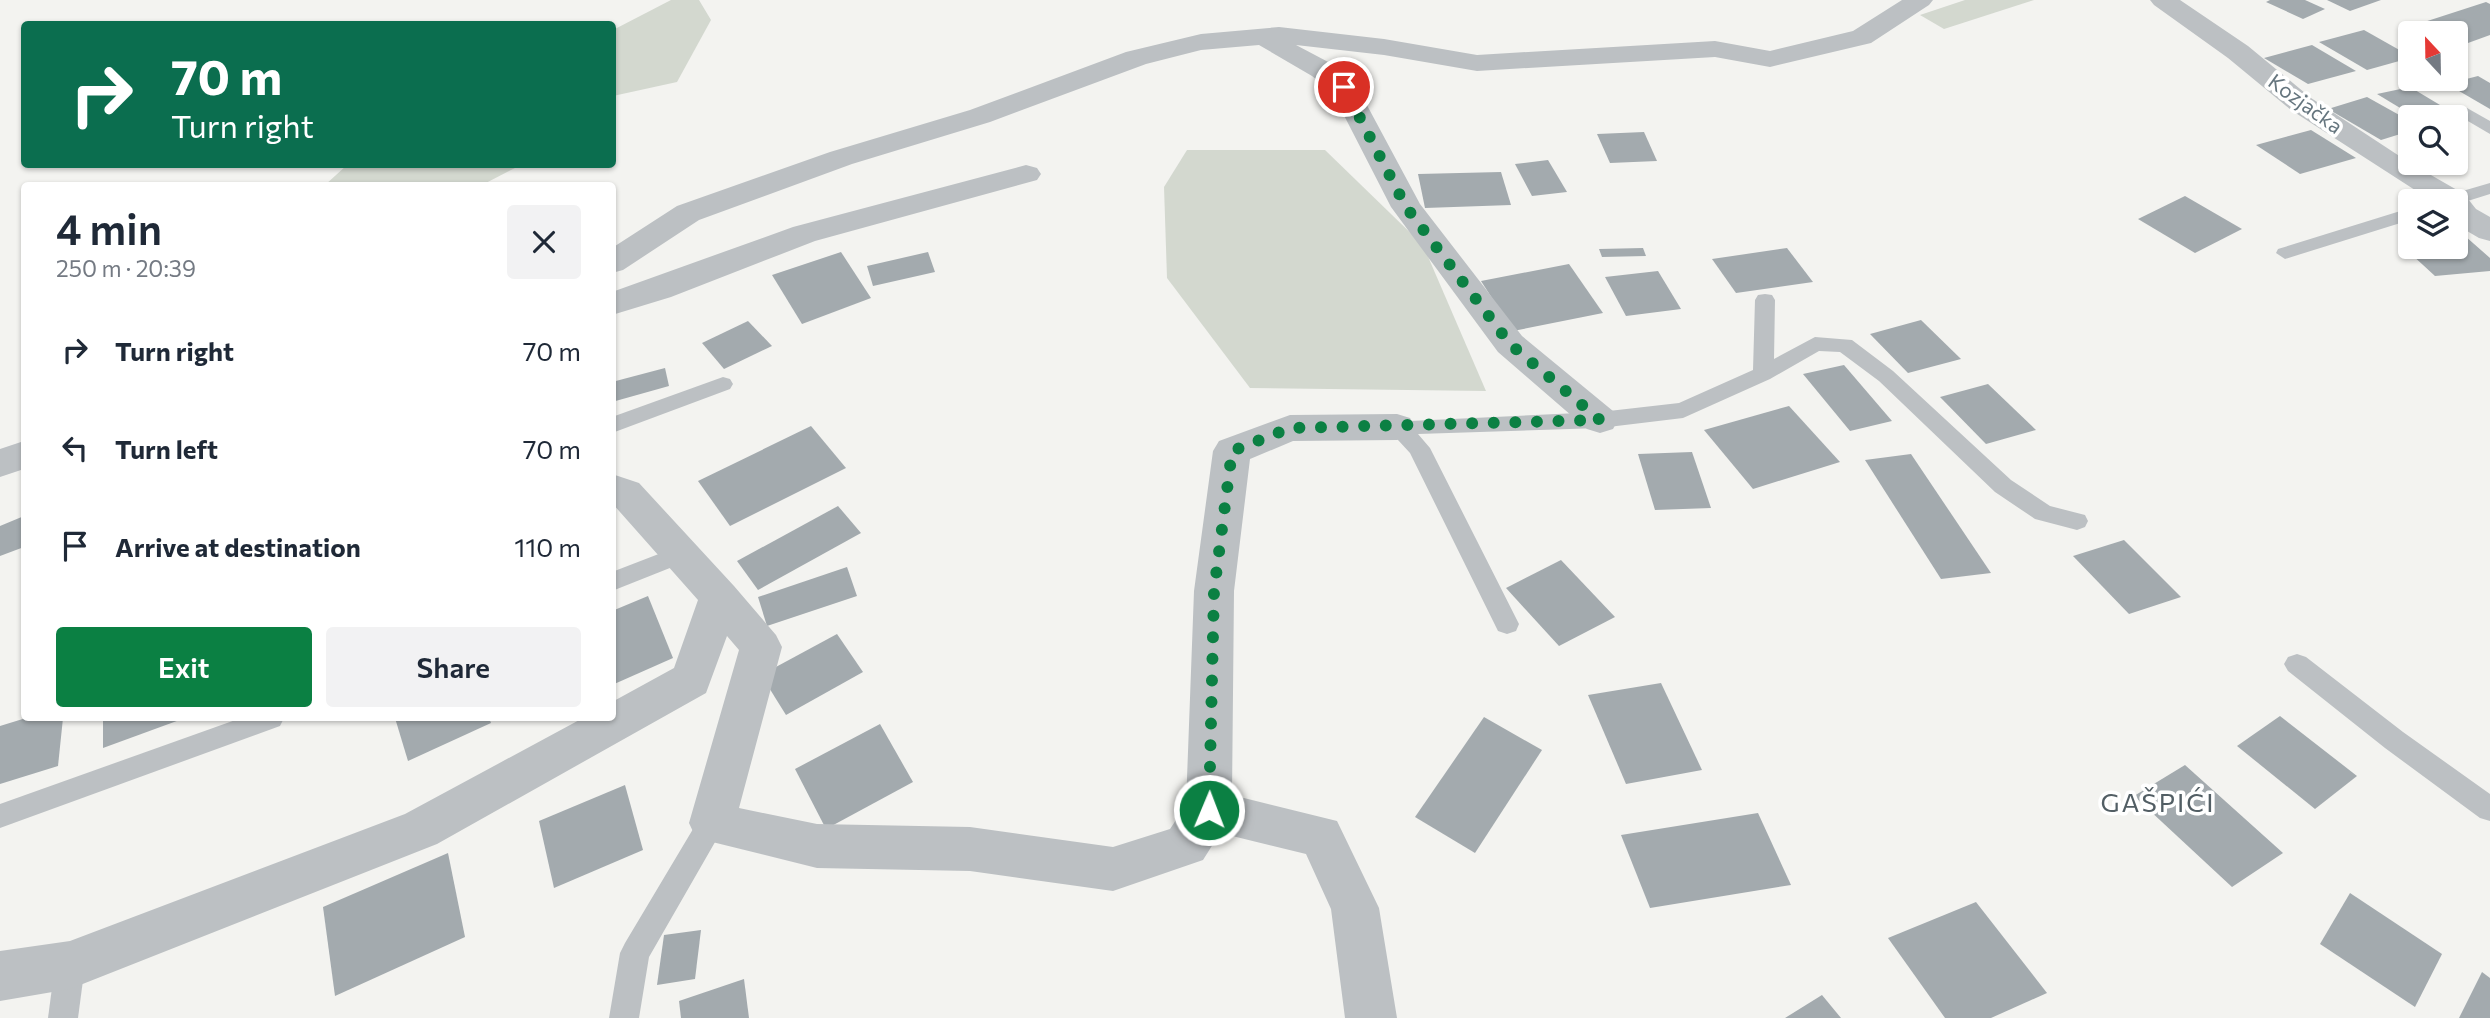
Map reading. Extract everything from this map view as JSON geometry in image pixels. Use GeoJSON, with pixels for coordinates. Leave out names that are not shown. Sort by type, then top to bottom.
{"type":"FeatureCollection","features":[{"type":"Feature","properties":{"kind":"street"},"geometry":{"type":"LineString","coordinates":[[616,260],[688,214],[841,158],[980,116],[1136,58],[1201,42],[1279,35],[1384,47],[1477,63],[1715,49],[1770,59],[1861,37],[1920,0]]}},
{"type":"Feature","properties":{"kind":"street","name":"Kozjačka"},"geometry":{"type":"LineString","coordinates":[[2163,0],[2238,52],[2301,104],[2432,189]]}},
{"type":"Feature","properties":{"kind":"street"},"geometry":{"type":"LineString","coordinates":[[1258,37],[1322,69],[1344,87],[1406,207],[1510,344],[1600,420]]}},
{"type":"Feature","properties":{"kind":"street"},"geometry":{"type":"LineString","coordinates":[[616,303],[804,234],[1026,174]]}},
{"type":"Feature","properties":{"kind":"street","name":"Kozjačka"},"geometry":{"type":"LineString","coordinates":[[2468,218],[2490,231]]}},
{"type":"Feature","properties":{"kind":"street"},"geometry":{"type":"LineString","coordinates":[[616,489],[626,493],[720,597],[761,647],[712,822],[817,846],[970,849],[1113,869],[1186,845],[1209,810],[1214,591],[1232,451],[1290,428],[1397,427]]}},
{"type":"Feature","properties":{"kind":"street"},"geometry":{"type":"LineString","coordinates":[[0,463],[21,456]]}},
{"type":"Feature","properties":{"kind":"street"},"geometry":{"type":"LineString","coordinates":[[0,976],[71,965],[421,829],[691,680],[720,597]]}},
{"type":"Feature","properties":{"kind":"street"},"geometry":{"type":"LineString","coordinates":[[1209,810],[1321,836],[1355,908],[1371,1018]]}},
{"type":"Feature","properties":{"kind":"lane"},"geometry":{"type":"LineString","coordinates":[[2468,114],[2490,130]]}},
{"type":"Feature","properties":{"kind":"lane"},"geometry":{"type":"LineString","coordinates":[[2468,196],[2490,188]]}},
{"type":"Feature","properties":{"kind":"lane"},"geometry":{"type":"LineString","coordinates":[[2285,254],[2398,218]]}},
{"type":"Feature","properties":{"kind":"lane"},"geometry":{"type":"LineString","coordinates":[[1763,374],[1765,300]]}},
{"type":"Feature","properties":{"kind":"lane"},"geometry":{"type":"LineString","coordinates":[[1397,427],[1600,420],[1683,410],[1763,374],[1815,344],[1845,345],[1886,376],[2003,486],[2043,513],[2077,521]]}},
{"type":"Feature","properties":{"kind":"lane"},"geometry":{"type":"LineString","coordinates":[[616,424],[723,384]]}},
{"type":"Feature","properties":{"kind":"lane"},"geometry":{"type":"LineString","coordinates":[[1397,427],[1419,449],[1507,624]]}},
{"type":"Feature","properties":{"kind":"lane"},"geometry":{"type":"LineString","coordinates":[[616,580],[682,554]]}},
{"type":"Feature","properties":{"kind":"lane"},"geometry":{"type":"LineString","coordinates":[[2297,663],[2394,740],[2490,809]]}},
{"type":"Feature","properties":{"kind":"lane"},"geometry":{"type":"LineString","coordinates":[[0,816],[263,721]]}},
{"type":"Feature","properties":{"kind":"lane"},"geometry":{"type":"LineString","coordinates":[[624,1018],[635,953],[712,822]]}},
{"type":"Feature","properties":{"kind":"lane"},"geometry":{"type":"LineString","coordinates":[[63,1018],[71,965]]}},
{"type":"Feature","properties":{"kind":"shaded area"},"geometry":{"type":"Polygon","coordinates":[[[671,0],[699,0],[711,20],[677,82],[616,95],[616,28],[671,0]]]}},
{"type":"Feature","properties":{"kind":"shaded area"},"geometry":{"type":"Polygon","coordinates":[[[1965,0],[2034,0],[1944,29],[1920,15],[1965,0]]]}},
{"type":"Feature","properties":{"kind":"shaded area"},"geometry":{"type":"Polygon","coordinates":[[[1187,150],[1325,150],[1423,245],[1486,391],[1250,388],[1167,278],[1164,187],[1187,150]]]}},
{"type":"Feature","properties":{"kind":"shaded area"},"geometry":{"type":"Polygon","coordinates":[[[344,168],[515,168],[488,182],[328,182],[344,168]]]}},
{"type":"Feature","properties":{"kind":"building"},"geometry":{"type":"Polygon","coordinates":[[[2305,0],[2325,9],[2303,19],[2266,2],[2305,0]]]}},
{"type":"Feature","properties":{"kind":"building"},"geometry":{"type":"Polygon","coordinates":[[[2327,0],[2381,0],[2350,11],[2327,0]]]}},
{"type":"Feature","properties":{"kind":"building"},"geometry":{"type":"Polygon","coordinates":[[[2486,2],[2490,4],[2490,35],[2468,43],[2468,21],[2427,21],[2486,2]]]}},
{"type":"Feature","properties":{"kind":"building"},"geometry":{"type":"Polygon","coordinates":[[[2364,30],[2398,49],[2398,61],[2367,70],[2319,42],[2364,30]]]}},
{"type":"Feature","properties":{"kind":"building"},"geometry":{"type":"Polygon","coordinates":[[[2312,45],[2356,71],[2308,84],[2264,58],[2312,45]]]}},
{"type":"Feature","properties":{"kind":"building"},"geometry":{"type":"Polygon","coordinates":[[[2478,76],[2490,83],[2490,109],[2459,91],[2468,91],[2468,79],[2478,76]]]}},
{"type":"Feature","properties":{"kind":"building"},"geometry":{"type":"Polygon","coordinates":[[[2398,90],[2417,91],[2440,105],[2398,107],[2377,94],[2398,90]]]}},
{"type":"Feature","properties":{"kind":"building"},"geometry":{"type":"Polygon","coordinates":[[[2367,97],[2398,114],[2398,135],[2381,140],[2328,109],[2367,97]]]}},
{"type":"Feature","properties":{"kind":"building"},"geometry":{"type":"Polygon","coordinates":[[[2311,130],[2356,158],[2300,174],[2256,145],[2311,130]]]}},
{"type":"Feature","properties":{"kind":"building"},"geometry":{"type":"Polygon","coordinates":[[[1644,132],[1657,161],[1610,163],[1597,134],[1644,132]]]}},
{"type":"Feature","properties":{"kind":"building"},"geometry":{"type":"Polygon","coordinates":[[[1548,160],[1567,192],[1532,196],[1515,164],[1548,160]]]}},
{"type":"Feature","properties":{"kind":"building"},"geometry":{"type":"Polygon","coordinates":[[[1501,172],[1511,205],[1425,208],[1418,174],[1501,172]]]}},
{"type":"Feature","properties":{"kind":"building"},"geometry":{"type":"Polygon","coordinates":[[[2185,196],[2242,229],[2195,253],[2138,219],[2185,196]]]}},
{"type":"Feature","properties":{"kind":"building"},"geometry":{"type":"Polygon","coordinates":[[[2468,239],[2490,258],[2490,271],[2435,276],[2416,259],[2468,259],[2468,239]]]}},
{"type":"Feature","properties":{"kind":"building"},"geometry":{"type":"Polygon","coordinates":[[[1643,248],[1646,256],[1602,257],[1599,249],[1643,248]]]}},
{"type":"Feature","properties":{"kind":"building"},"geometry":{"type":"Polygon","coordinates":[[[1787,248],[1813,282],[1736,293],[1712,259],[1787,248]]]}},
{"type":"Feature","properties":{"kind":"building"},"geometry":{"type":"Polygon","coordinates":[[[841,252],[871,298],[802,324],[772,275],[841,252]]]}},
{"type":"Feature","properties":{"kind":"building"},"geometry":{"type":"Polygon","coordinates":[[[928,252],[935,272],[873,286],[867,266],[928,252]]]}},
{"type":"Feature","properties":{"kind":"building"},"geometry":{"type":"Polygon","coordinates":[[[1569,264],[1603,313],[1513,331],[1481,281],[1569,264]]]}},
{"type":"Feature","properties":{"kind":"building"},"geometry":{"type":"Polygon","coordinates":[[[1658,271],[1681,309],[1626,316],[1605,277],[1658,271]]]}},
{"type":"Feature","properties":{"kind":"building"},"geometry":{"type":"Polygon","coordinates":[[[1921,320],[1961,359],[1908,373],[1870,334],[1921,320]]]}},
{"type":"Feature","properties":{"kind":"building"},"geometry":{"type":"Polygon","coordinates":[[[748,321],[772,346],[724,369],[702,343],[748,321]]]}},
{"type":"Feature","properties":{"kind":"building"},"geometry":{"type":"Polygon","coordinates":[[[1844,365],[1892,421],[1850,431],[1803,374],[1844,365]]]}},
{"type":"Feature","properties":{"kind":"building"},"geometry":{"type":"Polygon","coordinates":[[[665,368],[669,386],[616,401],[616,381],[665,368]]]}},
{"type":"Feature","properties":{"kind":"building"},"geometry":{"type":"Polygon","coordinates":[[[1988,384],[2036,430],[1986,444],[1940,397],[1988,384]]]}},
{"type":"Feature","properties":{"kind":"building"},"geometry":{"type":"Polygon","coordinates":[[[1789,406],[1840,462],[1753,489],[1704,430],[1789,406]]]}},
{"type":"Feature","properties":{"kind":"building"},"geometry":{"type":"Polygon","coordinates":[[[811,426],[846,468],[730,526],[698,481],[811,426]]]}},
{"type":"Feature","properties":{"kind":"building"},"geometry":{"type":"Polygon","coordinates":[[[1692,452],[1711,508],[1655,510],[1638,454],[1692,452]]]}},
{"type":"Feature","properties":{"kind":"building"},"geometry":{"type":"Polygon","coordinates":[[[1911,454],[1991,573],[1941,579],[1865,460],[1911,454]]]}},
{"type":"Feature","properties":{"kind":"building"},"geometry":{"type":"Polygon","coordinates":[[[838,506],[861,533],[758,590],[737,561],[838,506]]]}},
{"type":"Feature","properties":{"kind":"building"},"geometry":{"type":"Polygon","coordinates":[[[21,517],[21,548],[0,556],[0,526],[21,517]]]}},
{"type":"Feature","properties":{"kind":"building"},"geometry":{"type":"Polygon","coordinates":[[[2124,540],[2181,597],[2129,614],[2073,556],[2124,540]]]}},
{"type":"Feature","properties":{"kind":"building"},"geometry":{"type":"Polygon","coordinates":[[[1561,560],[1615,617],[1559,646],[1506,588],[1561,560]]]}},
{"type":"Feature","properties":{"kind":"building"},"geometry":{"type":"Polygon","coordinates":[[[847,567],[857,596],[767,626],[758,597],[847,567]]]}},
{"type":"Feature","properties":{"kind":"building"},"geometry":{"type":"Polygon","coordinates":[[[648,596],[673,658],[616,683],[616,609],[648,596]]]}},
{"type":"Feature","properties":{"kind":"building"},"geometry":{"type":"Polygon","coordinates":[[[837,634],[863,672],[786,715],[761,675],[837,634]]]}},
{"type":"Feature","properties":{"kind":"building"},"geometry":{"type":"Polygon","coordinates":[[[1661,683],[1702,770],[1626,784],[1588,695],[1661,683]]]}},
{"type":"Feature","properties":{"kind":"building"},"geometry":{"type":"Polygon","coordinates":[[[2280,716],[2357,776],[2315,809],[2237,746],[2280,716]]]}},
{"type":"Feature","properties":{"kind":"building"},"geometry":{"type":"Polygon","coordinates":[[[1484,717],[1542,750],[1475,853],[1415,817],[1484,717]]]}},
{"type":"Feature","properties":{"kind":"building"},"geometry":{"type":"Polygon","coordinates":[[[21,720],[63,721],[58,766],[0,784],[0,726],[21,720]]]}},
{"type":"Feature","properties":{"kind":"building"},"geometry":{"type":"Polygon","coordinates":[[[103,721],[177,721],[103,748],[103,721]]]}},
{"type":"Feature","properties":{"kind":"building"},"geometry":{"type":"Polygon","coordinates":[[[396,721],[490,721],[491,723],[408,761],[396,721]]]}},
{"type":"Feature","properties":{"kind":"building"},"geometry":{"type":"Polygon","coordinates":[[[880,724],[913,782],[826,829],[795,769],[880,724]]]}},
{"type":"Feature","properties":{"kind":"building"},"geometry":{"type":"Polygon","coordinates":[[[2185,765],[2283,853],[2232,887],[2134,796],[2185,765]]]}},
{"type":"Feature","properties":{"kind":"building"},"geometry":{"type":"Polygon","coordinates":[[[625,785],[643,850],[554,888],[539,821],[625,785]]]}},
{"type":"Feature","properties":{"kind":"building"},"geometry":{"type":"Polygon","coordinates":[[[1758,813],[1791,885],[1650,908],[1621,835],[1758,813]]]}},
{"type":"Feature","properties":{"kind":"building"},"geometry":{"type":"Polygon","coordinates":[[[448,853],[465,937],[335,996],[323,907],[448,853]]]}},
{"type":"Feature","properties":{"kind":"building"},"geometry":{"type":"Polygon","coordinates":[[[2350,893],[2442,954],[2415,1007],[2320,944],[2350,893]]]}},
{"type":"Feature","properties":{"kind":"building"},"geometry":{"type":"Polygon","coordinates":[[[1976,902],[2047,993],[1991,1018],[1945,1018],[1888,938],[1976,902]]]}},
{"type":"Feature","properties":{"kind":"building"},"geometry":{"type":"Polygon","coordinates":[[[701,930],[695,979],[657,985],[664,935],[701,930]]]}},
{"type":"Feature","properties":{"kind":"building"},"geometry":{"type":"Polygon","coordinates":[[[2482,972],[2490,978],[2490,1018],[2459,1018],[2482,972]]]}},
{"type":"Feature","properties":{"kind":"building"},"geometry":{"type":"Polygon","coordinates":[[[744,979],[749,1018],[681,1018],[679,1001],[744,979]]]}},
{"type":"Feature","properties":{"kind":"building"},"geometry":{"type":"Polygon","coordinates":[[[1822,995],[1841,1018],[1785,1018],[1822,995]]]}},
{"type":"Feature","properties":{"kind":"district","name":"GAŠPIĆI"},"geometry":{"type":"Point","coordinates":[2158,801]}},
{"type":"Feature","properties":{"kind":"route"},"geometry":{"type":"LineString","coordinates":[[1209,810],[1214,591],[1232,451],[1290,428],[1600,420],[1510,344],[1406,207],[1344,87]]}}]}
